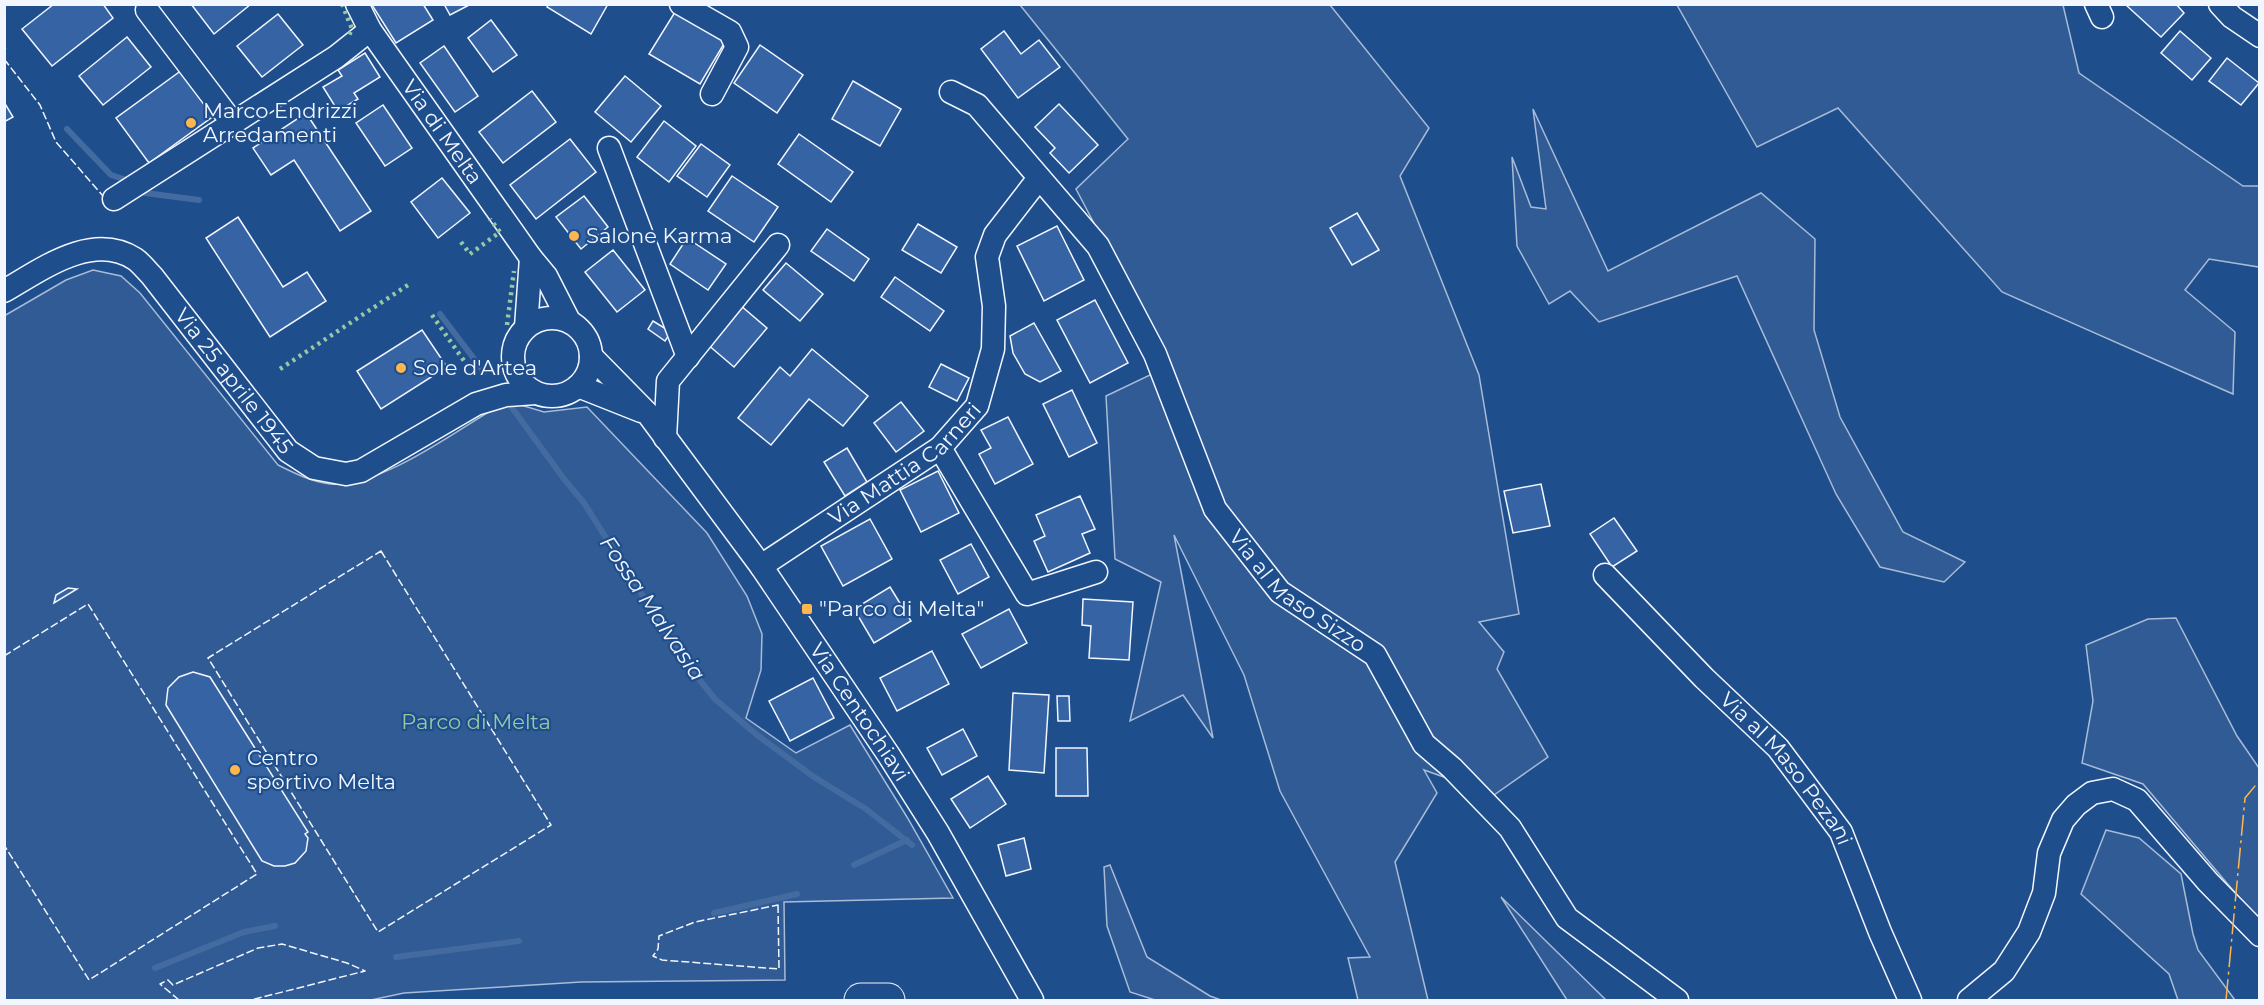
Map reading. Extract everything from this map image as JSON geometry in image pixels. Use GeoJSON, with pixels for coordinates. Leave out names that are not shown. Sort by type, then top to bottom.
{"type":"FeatureCollection","features":[{"type":"Feature","properties":{"kind":"highway"},"geometry":{"type":"LineString","coordinates":[[861,1000],[888,1000]]}},
{"type":"Feature","properties":{"kind":"street","name":"Via di Melta"},"geometry":{"type":"LineString","coordinates":[[357,4],[370,30],[546,276],[569,321],[585,335],[590,345],[591,356]]}},
{"type":"Feature","properties":{"kind":"street"},"geometry":{"type":"LineString","coordinates":[[681,4],[730,32],[736,47],[712,94]]}},
{"type":"Feature","properties":{"kind":"street"},"geometry":{"type":"LineString","coordinates":[[2220,4],[2259,36]]}},
{"type":"Feature","properties":{"kind":"street"},"geometry":{"type":"LineString","coordinates":[[147,9],[232,122]]}},
{"type":"Feature","properties":{"kind":"street"},"geometry":{"type":"LineString","coordinates":[[129,189],[336,57],[370,30]]}},
{"type":"Feature","properties":{"kind":"street"},"geometry":{"type":"LineString","coordinates":[[951,92],[977,105],[1039,178]]}},
{"type":"Feature","properties":{"kind":"street"},"geometry":{"type":"LineString","coordinates":[[609,148],[688,357]]}},
{"type":"Feature","properties":{"kind":"street","name":"Via Mattia Carneri"},"geometry":{"type":"LineString","coordinates":[[761,566],[940,448],[977,406],[993,349],[994,306],[987,257],[995,235],[1039,178]]}},
{"type":"Feature","properties":{"kind":"street","name":"Via al Maso Sizzo"},"geometry":{"type":"LineString","coordinates":[[1039,178],[1098,246],[1103,255],[1155,354],[1215,509],[1280,592],[1375,655],[1424,744],[1452,768],[1510,828],[1568,918],[1677,1000]]}},
{"type":"Feature","properties":{"kind":"street"},"geometry":{"type":"LineString","coordinates":[[665,438],[669,381],[778,245]]}},
{"type":"Feature","properties":{"kind":"street","name":"Via 25 aprile 1945"},"geometry":{"type":"LineString","coordinates":[[4,291],[48,266],[83,250],[115,251],[135,259],[152,276],[288,451],[314,468],[332,473],[346,474],[373,466],[476,404],[506,395],[536,393]]}},
{"type":"Feature","properties":{"kind":"street"},"geometry":{"type":"LineString","coordinates":[[526,327],[531,258]]}},
{"type":"Feature","properties":{"kind":"street"},"geometry":{"type":"LineString","coordinates":[[569,321],[546,318],[536,320],[526,327],[514,346],[513,363],[519,378],[536,393],[558,396],[578,386],[588,373],[591,356]]}},
{"type":"Feature","properties":{"kind":"street","name":"Via Centochiavi"},"geometry":{"type":"LineString","coordinates":[[591,356],[648,414],[761,566],[888,754],[938,833],[1032,1000]]}},
{"type":"Feature","properties":{"kind":"street","name":"Via 25 aprile 1945"},"geometry":{"type":"LineString","coordinates":[[476,404],[513,363]]}},
{"type":"Feature","properties":{"kind":"street"},"geometry":{"type":"LineString","coordinates":[[578,386],[648,414]]}},
{"type":"Feature","properties":{"kind":"street"},"geometry":{"type":"LineString","coordinates":[[940,448],[1027,594],[1096,572]]}},
{"type":"Feature","properties":{"kind":"street","name":"Via al Maso Pezani"},"geometry":{"type":"LineString","coordinates":[[1605,575],[1704,678],[1778,748],[1841,832],[1880,932],[1910,1000]]}},
{"type":"Feature","properties":{"kind":"street"},"geometry":{"type":"LineString","coordinates":[[1969,1000],[2004,970],[2029,932],[2044,893],[2049,853],[2063,820],[2076,805],[2092,793],[2113,789],[2137,800],[2208,882],[2259,935]]}},
{"type":"Feature","properties":{"kind":"green space"},"geometry":{"type":"Polygon","coordinates":[[[1020,5],[1330,5],[1429,128],[1400,176],[1479,375],[1519,614],[1479,622],[1504,652],[1497,669],[1548,757],[1494,795],[1424,770],[1437,793],[1395,862],[1428,1000],[1358,1000],[1348,958],[1370,957],[1280,791],[1244,675],[1174,535],[1213,738],[1183,695],[1130,721],[1161,582],[1115,559],[1106,396],[1169,366],[1076,189],[1128,139],[1020,5]]]}},
{"type":"Feature","properties":{"kind":"green space"},"geometry":{"type":"Polygon","coordinates":[[[1677,5],[2063,5],[2079,73],[2243,186],[2259,186],[2259,267],[2209,259],[2185,290],[2235,332],[2233,394],[2002,292],[1838,108],[1757,147],[1677,5]]]}},
{"type":"Feature","properties":{"kind":"green space"},"geometry":{"type":"Polygon","coordinates":[[[1533,109],[1608,271],[1761,193],[1815,239],[1814,330],[1840,417],[1903,532],[1965,562],[1944,582],[1880,567],[1836,494],[1737,276],[1599,322],[1570,291],[1549,304],[1517,246],[1512,157],[1531,207],[1546,209],[1533,109]]]}},
{"type":"Feature","properties":{"kind":"green space","name":"Parco di Melta"},"geometry":{"type":"Polygon","coordinates":[[[93,270],[121,276],[140,293],[278,465],[317,481],[330,484],[349,483],[371,477],[415,457],[495,408],[511,402],[544,412],[587,407],[707,533],[747,596],[762,634],[761,670],[746,718],[796,753],[850,725],[907,817],[953,898],[784,902],[785,980],[581,982],[404,993],[371,1000],[5,1000],[4,316],[66,280],[93,270]]]}},
{"type":"Feature","properties":{"kind":"green space"},"geometry":{"type":"Polygon","coordinates":[[[2176,618],[2237,736],[2259,768],[2259,921],[2143,784],[2082,763],[2093,701],[2086,645],[2148,619],[2176,618]]]}},
{"type":"Feature","properties":{"kind":"green space"},"geometry":{"type":"Polygon","coordinates":[[[2106,830],[2139,838],[2181,874],[2198,950],[2235,1000],[2178,1000],[2169,974],[2081,894],[2106,830]]]}},
{"type":"Feature","properties":{"kind":"green space"},"geometry":{"type":"Polygon","coordinates":[[[1110,865],[1147,957],[1210,996],[1221,1000],[1155,1000],[1130,992],[1107,926],[1104,867],[1110,865]]]}},
{"type":"Feature","properties":{"kind":"green space"},"geometry":{"type":"Polygon","coordinates":[[[1501,897],[1606,1000],[1567,1000],[1501,897]]]}},
{"type":"Feature","properties":{"kind":"building"},"geometry":{"type":"Polygon","coordinates":[[[54,4],[103,4],[113,18],[52,66],[22,29],[54,4]]]}},
{"type":"Feature","properties":{"kind":"building"},"geometry":{"type":"Polygon","coordinates":[[[191,4],[251,4],[214,34],[191,4]]]}},
{"type":"Feature","properties":{"kind":"building"},"geometry":{"type":"Polygon","coordinates":[[[423,4],[433,20],[396,43],[372,5],[423,4]]]}},
{"type":"Feature","properties":{"kind":"building"},"geometry":{"type":"Polygon","coordinates":[[[444,4],[471,4],[450,15],[444,4]]]}},
{"type":"Feature","properties":{"kind":"building"},"geometry":{"type":"Polygon","coordinates":[[[548,4],[608,4],[591,34],[547,7],[548,4]]]}},
{"type":"Feature","properties":{"kind":"building"},"geometry":{"type":"Polygon","coordinates":[[[2176,4],[2184,13],[2161,37],[2126,5],[2176,4]]]}},
{"type":"Feature","properties":{"kind":"building"},"geometry":{"type":"Polygon","coordinates":[[[675,12],[725,42],[700,84],[649,54],[675,12]]]}},
{"type":"Feature","properties":{"kind":"building"},"geometry":{"type":"Polygon","coordinates":[[[278,14],[303,45],[262,77],[237,46],[278,14]]]}},
{"type":"Feature","properties":{"kind":"building"},"geometry":{"type":"Polygon","coordinates":[[[491,20],[517,55],[493,72],[468,38],[491,20]]]}},
{"type":"Feature","properties":{"kind":"building"},"geometry":{"type":"Polygon","coordinates":[[[1004,31],[1021,54],[1039,40],[1060,67],[1018,98],[981,49],[1004,31]]]}},
{"type":"Feature","properties":{"kind":"building"},"geometry":{"type":"Polygon","coordinates":[[[2180,31],[2211,58],[2192,80],[2161,53],[2180,31]]]}},
{"type":"Feature","properties":{"kind":"building"},"geometry":{"type":"Polygon","coordinates":[[[127,37],[151,67],[103,105],[79,76],[127,37]]]}},
{"type":"Feature","properties":{"kind":"building"},"geometry":{"type":"Polygon","coordinates":[[[760,45],[803,75],[777,113],[734,83],[760,45]]]}},
{"type":"Feature","properties":{"kind":"building"},"geometry":{"type":"Polygon","coordinates":[[[444,46],[478,96],[455,112],[420,63],[444,46]]]}},
{"type":"Feature","properties":{"kind":"building"},"geometry":{"type":"Polygon","coordinates":[[[365,53],[380,77],[354,93],[358,99],[338,111],[323,87],[342,76],[338,70],[365,53]]]}},
{"type":"Feature","properties":{"kind":"building"},"geometry":{"type":"Polygon","coordinates":[[[2227,58],[2259,83],[2241,105],[2209,81],[2227,58]]]}},
{"type":"Feature","properties":{"kind":"building"},"geometry":{"type":"Polygon","coordinates":[[[182,70],[215,115],[149,163],[116,118],[182,70]]]}},
{"type":"Feature","properties":{"kind":"building"},"geometry":{"type":"Polygon","coordinates":[[[625,76],[661,106],[631,142],[595,112],[625,76]]]}},
{"type":"Feature","properties":{"kind":"building"},"geometry":{"type":"Polygon","coordinates":[[[853,81],[901,109],[880,146],[832,119],[853,81]]]}},
{"type":"Feature","properties":{"kind":"building"},"geometry":{"type":"Polygon","coordinates":[[[532,91],[556,122],[503,163],[479,132],[532,91]]]}},
{"type":"Feature","properties":{"kind":"building"},"geometry":{"type":"Polygon","coordinates":[[[4,102],[13,117],[4,122],[4,102]]]}},
{"type":"Feature","properties":{"kind":"building"},"geometry":{"type":"Polygon","coordinates":[[[1059,104],[1098,145],[1069,173],[1050,153],[1055,148],[1035,127],[1059,104]]]}},
{"type":"Feature","properties":{"kind":"building"},"geometry":{"type":"Polygon","coordinates":[[[383,105],[412,148],[385,166],[356,123],[383,105]]]}},
{"type":"Feature","properties":{"kind":"building"},"geometry":{"type":"Polygon","coordinates":[[[306,113],[371,211],[340,231],[294,160],[271,175],[253,148],[306,113]]]}},
{"type":"Feature","properties":{"kind":"building"},"geometry":{"type":"Polygon","coordinates":[[[664,121],[696,146],[669,182],[637,157],[664,121]]]}},
{"type":"Feature","properties":{"kind":"building"},"geometry":{"type":"Polygon","coordinates":[[[799,134],[853,172],[831,202],[778,164],[799,134]]]}},
{"type":"Feature","properties":{"kind":"building"},"geometry":{"type":"Polygon","coordinates":[[[570,139],[596,172],[536,219],[510,185],[570,139]]]}},
{"type":"Feature","properties":{"kind":"building"},"geometry":{"type":"Polygon","coordinates":[[[701,144],[730,165],[707,197],[677,176],[701,144]]]}},
{"type":"Feature","properties":{"kind":"building"},"geometry":{"type":"Polygon","coordinates":[[[732,176],[778,207],[754,242],[708,211],[732,176]]]}},
{"type":"Feature","properties":{"kind":"building"},"geometry":{"type":"Polygon","coordinates":[[[442,178],[470,213],[438,238],[411,202],[442,178]]]}},
{"type":"Feature","properties":{"kind":"building"},"geometry":{"type":"Polygon","coordinates":[[[584,196],[608,227],[581,249],[556,217],[584,196]]]}},
{"type":"Feature","properties":{"kind":"building"},"geometry":{"type":"Polygon","coordinates":[[[1357,213],[1379,250],[1352,265],[1330,228],[1357,213]]]}},
{"type":"Feature","properties":{"kind":"building"},"geometry":{"type":"Polygon","coordinates":[[[238,217],[283,287],[307,272],[326,301],[270,337],[206,238],[238,217]]]}},
{"type":"Feature","properties":{"kind":"building"},"geometry":{"type":"Polygon","coordinates":[[[918,224],[957,247],[941,273],[902,250],[918,224]]]}},
{"type":"Feature","properties":{"kind":"building"},"geometry":{"type":"Polygon","coordinates":[[[1057,226],[1084,280],[1044,301],[1017,246],[1057,226]]]}},
{"type":"Feature","properties":{"kind":"building"},"geometry":{"type":"Polygon","coordinates":[[[827,229],[869,259],[854,281],[811,251],[827,229]]]}},
{"type":"Feature","properties":{"kind":"building"},"geometry":{"type":"Polygon","coordinates":[[[687,238],[726,264],[708,290],[670,264],[687,238]]]}},
{"type":"Feature","properties":{"kind":"building"},"geometry":{"type":"Polygon","coordinates":[[[613,250],[645,290],[617,312],[585,272],[613,250]]]}},
{"type":"Feature","properties":{"kind":"building"},"geometry":{"type":"Polygon","coordinates":[[[786,263],[823,294],[800,321],[763,290],[786,263]]]}},
{"type":"Feature","properties":{"kind":"building"},"geometry":{"type":"Polygon","coordinates":[[[895,277],[944,311],[930,331],[881,297],[895,277]]]}},
{"type":"Feature","properties":{"kind":"building"},"geometry":{"type":"Polygon","coordinates":[[[1095,300],[1128,363],[1090,383],[1057,320],[1095,300]]]}},
{"type":"Feature","properties":{"kind":"building"},"geometry":{"type":"Polygon","coordinates":[[[740,305],[767,328],[734,367],[707,344],[740,305]]]}},
{"type":"Feature","properties":{"kind":"building"},"geometry":{"type":"Polygon","coordinates":[[[653,321],[671,332],[665,341],[648,329],[653,321]]]}},
{"type":"Feature","properties":{"kind":"building"},"geometry":{"type":"Polygon","coordinates":[[[1034,323],[1061,371],[1040,382],[1025,374],[1013,353],[1010,336],[1034,323]]]}},
{"type":"Feature","properties":{"kind":"building"},"geometry":{"type":"Polygon","coordinates":[[[422,330],[447,367],[381,409],[357,371],[422,330]]]}},
{"type":"Feature","properties":{"kind":"building"},"geometry":{"type":"Polygon","coordinates":[[[812,349],[868,396],[843,426],[809,399],[771,445],[738,418],[780,367],[790,376],[812,349]]]}},
{"type":"Feature","properties":{"kind":"building"},"geometry":{"type":"Polygon","coordinates":[[[941,364],[969,378],[957,401],[929,387],[941,364]]]}},
{"type":"Feature","properties":{"kind":"building"},"geometry":{"type":"Polygon","coordinates":[[[1072,390],[1097,443],[1069,457],[1043,404],[1072,390]]]}},
{"type":"Feature","properties":{"kind":"building"},"geometry":{"type":"Polygon","coordinates":[[[901,402],[924,431],[896,452],[874,423],[901,402]]]}},
{"type":"Feature","properties":{"kind":"building"},"geometry":{"type":"Polygon","coordinates":[[[1008,417],[1033,464],[995,484],[979,454],[991,448],[981,430],[1008,417]]]}},
{"type":"Feature","properties":{"kind":"building"},"geometry":{"type":"Polygon","coordinates":[[[847,448],[867,482],[845,496],[824,462],[847,448]]]}},
{"type":"Feature","properties":{"kind":"building"},"geometry":{"type":"Polygon","coordinates":[[[938,471],[959,513],[921,532],[900,490],[938,471]]]}},
{"type":"Feature","properties":{"kind":"building"},"geometry":{"type":"Polygon","coordinates":[[[1541,484],[1550,526],[1513,533],[1504,491],[1541,484]]]}},
{"type":"Feature","properties":{"kind":"building"},"geometry":{"type":"Polygon","coordinates":[[[1080,496],[1095,529],[1082,534],[1090,553],[1048,572],[1034,541],[1045,536],[1036,515],[1080,496]]]}},
{"type":"Feature","properties":{"kind":"building"},"geometry":{"type":"Polygon","coordinates":[[[1614,518],[1637,551],[1612,567],[1590,534],[1614,518]]]}},
{"type":"Feature","properties":{"kind":"building"},"geometry":{"type":"Polygon","coordinates":[[[870,519],[892,559],[843,586],[821,546],[870,519]]]}},
{"type":"Feature","properties":{"kind":"building"},"geometry":{"type":"Polygon","coordinates":[[[971,544],[989,577],[958,594],[940,560],[971,544]]]}},
{"type":"Feature","properties":{"kind":"building"},"geometry":{"type":"Polygon","coordinates":[[[890,587],[911,621],[874,643],[854,609],[890,587]]]}},
{"type":"Feature","properties":{"kind":"building"},"geometry":{"type":"Polygon","coordinates":[[[68,588],[77,589],[54,603],[56,595],[68,588]]]}},
{"type":"Feature","properties":{"kind":"building"},"geometry":{"type":"Polygon","coordinates":[[[1083,599],[1133,602],[1129,660],[1089,658],[1091,626],[1082,625],[1083,599]]]}},
{"type":"Feature","properties":{"kind":"building"},"geometry":{"type":"Polygon","coordinates":[[[1009,609],[1027,643],[981,668],[962,634],[1009,609]]]}},
{"type":"Feature","properties":{"kind":"building"},"geometry":{"type":"Polygon","coordinates":[[[932,651],[949,684],[897,711],[880,678],[932,651]]]}},
{"type":"Feature","properties":{"kind":"building"},"geometry":{"type":"Polygon","coordinates":[[[193,672],[210,677],[308,832],[305,834],[308,838],[306,851],[295,863],[274,866],[262,861],[166,705],[168,688],[179,677],[193,672]]]}},
{"type":"Feature","properties":{"kind":"building"},"geometry":{"type":"Polygon","coordinates":[[[813,678],[834,718],[790,741],[769,701],[813,678]]]}},
{"type":"Feature","properties":{"kind":"building"},"geometry":{"type":"Polygon","coordinates":[[[1013,693],[1049,695],[1044,773],[1009,770],[1013,693]]]}},
{"type":"Feature","properties":{"kind":"building"},"geometry":{"type":"Polygon","coordinates":[[[1057,696],[1069,696],[1070,721],[1058,721],[1057,696]]]}},
{"type":"Feature","properties":{"kind":"building"},"geometry":{"type":"Polygon","coordinates":[[[963,729],[977,756],[942,775],[927,748],[963,729]]]}},
{"type":"Feature","properties":{"kind":"building"},"geometry":{"type":"Polygon","coordinates":[[[1056,748],[1087,748],[1088,796],[1056,796],[1056,748]]]}},
{"type":"Feature","properties":{"kind":"building"},"geometry":{"type":"Polygon","coordinates":[[[988,776],[1006,804],[970,828],[951,799],[988,776]]]}},
{"type":"Feature","properties":{"kind":"building"},"geometry":{"type":"Polygon","coordinates":[[[1024,838],[1031,869],[1006,876],[998,845],[1024,838]]]}},
{"type":"Feature","properties":{"kind":"waterway","name":"Fossa Malvasia"},"geometry":{"type":"LineString","coordinates":[[67,129],[111,175],[130,181]]}},
{"type":"Feature","properties":{"kind":"waterway","name":"Fossa Malvasia"},"geometry":{"type":"LineString","coordinates":[[140,189],[145,193],[199,200]]}},
{"type":"Feature","properties":{"kind":"waterway","name":"Fossa Malvasia"},"geometry":{"type":"LineString","coordinates":[[440,314],[484,372]]}},
{"type":"Feature","properties":{"kind":"waterway","name":"Fossa Malvasia"},"geometry":{"type":"LineString","coordinates":[[510,405],[584,503],[682,658],[715,699],[757,735],[814,777],[866,809],[912,845]]}},
{"type":"Feature","properties":{"kind":"waterway"},"geometry":{"type":"LineString","coordinates":[[854,865],[907,840]]}},
{"type":"Feature","properties":{"kind":"waterway"},"geometry":{"type":"LineString","coordinates":[[714,913],[797,894]]}},
{"type":"Feature","properties":{"kind":"waterway"},"geometry":{"type":"LineString","coordinates":[[155,968],[244,932],[275,926]]}},
{"type":"Feature","properties":{"kind":"waterway"},"geometry":{"type":"LineString","coordinates":[[396,957],[519,941]]}},
{"type":"Feature","properties":{"kind":"hedge"},"geometry":{"type":"LineString","coordinates":[[342,4],[352,29],[349,35]]}},
{"type":"Feature","properties":{"kind":"hedge"},"geometry":{"type":"LineString","coordinates":[[461,242],[470,254],[500,232],[490,219]]}},
{"type":"Feature","properties":{"kind":"hedge"},"geometry":{"type":"LineString","coordinates":[[507,325],[514,271]]}},
{"type":"Feature","properties":{"kind":"hedge"},"geometry":{"type":"LineString","coordinates":[[280,369],[411,283]]}},
{"type":"Feature","properties":{"kind":"hedge"},"geometry":{"type":"LineString","coordinates":[[432,315],[469,368]]}},
{"type":"Feature","properties":{"kind":"fence"},"geometry":{"type":"LineString","coordinates":[[4,59],[40,105],[56,142],[103,196]]}},
{"type":"Feature","properties":{"kind":"fence"},"geometry":{"type":"LineString","coordinates":[[381,551],[551,825],[378,932],[208,658],[381,551]]}},
{"type":"Feature","properties":{"kind":"fence"},"geometry":{"type":"LineString","coordinates":[[4,656],[88,604],[257,874],[89,980],[4,845]]}},
{"type":"Feature","properties":{"kind":"fence"},"geometry":{"type":"LineString","coordinates":[[778,905],[779,969],[662,960],[653,956],[658,949],[659,936],[695,922],[778,905]]}},
{"type":"Feature","properties":{"kind":"fence"},"geometry":{"type":"LineString","coordinates":[[179,1000],[160,984],[168,980],[173,985],[258,948],[282,944],[347,963],[365,971],[251,1000]]}},
{"type":"Feature","properties":{"kind":"power"},"geometry":{"type":"LineString","coordinates":[[2226,1000],[2245,798],[2260,780]]}},
{"type":"Feature","properties":{"kind":"place","name":"Marco Endrizzi Arredamenti"},"geometry":{"type":"Point","coordinates":[191,123]}},
{"type":"Feature","properties":{"kind":"place","name":"Salone Karma"},"geometry":{"type":"Point","coordinates":[574,236]}},
{"type":"Feature","properties":{"kind":"place","name":"Sole d'Artea"},"geometry":{"type":"Point","coordinates":[401,368]}},
{"type":"Feature","properties":{"kind":"place","name":"\"Parco di Melta\""},"geometry":{"type":"Point","coordinates":[807,609]}},
{"type":"Feature","properties":{"kind":"place","name":"Centro sportivo Melta"},"geometry":{"type":"Point","coordinates":[235,770]}}]}
